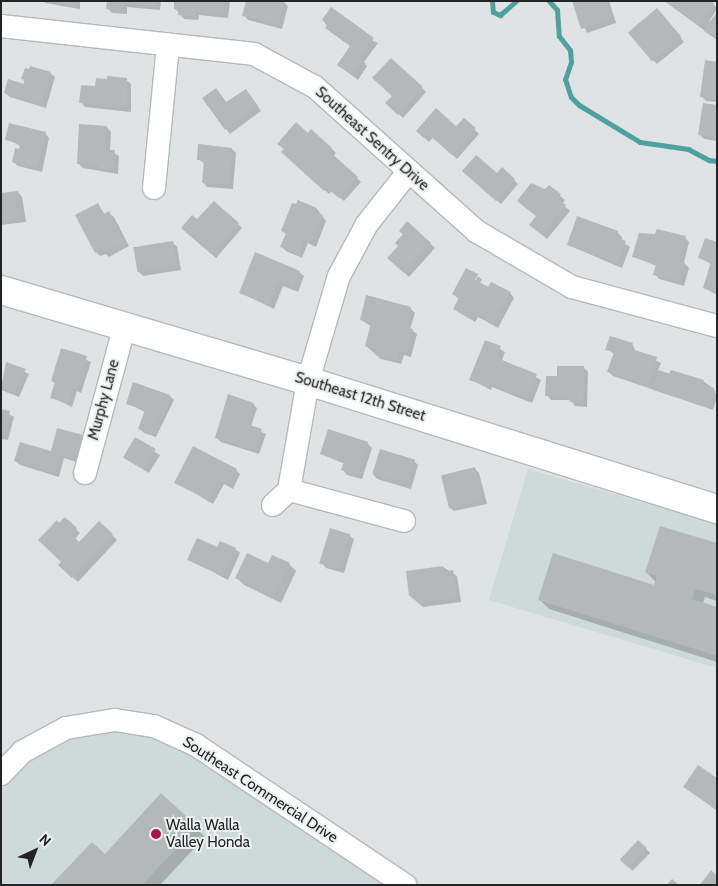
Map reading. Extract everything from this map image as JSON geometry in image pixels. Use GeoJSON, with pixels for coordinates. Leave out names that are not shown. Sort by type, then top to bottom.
{"type":"FeatureCollection","features":[{"type":"Feature","properties":{"kind":"main road","name":"Southeast 12th Street"},"geometry":{"type":"LineString","coordinates":[[1,290],[308,381],[717,509]]}},
{"type":"Feature","properties":{"kind":"street","name":"Southeast Sentry Drive"},"geometry":{"type":"LineString","coordinates":[[1,26],[254,54],[315,87],[476,231],[569,295],[717,326]]}},
{"type":"Feature","properties":{"kind":"street"},"geometry":{"type":"LineString","coordinates":[[154,188],[168,45]]}},
{"type":"Feature","properties":{"kind":"street"},"geometry":{"type":"LineString","coordinates":[[404,521],[281,498],[308,381],[339,276],[367,224],[408,172]]}},
{"type":"Feature","properties":{"kind":"street","name":"Murphy Lane"},"geometry":{"type":"LineString","coordinates":[[85,473],[124,328]]}},
{"type":"Feature","properties":{"kind":"street","name":"Southeast Commercial Drive"},"geometry":{"type":"LineString","coordinates":[[1,774],[22,752],[66,728],[115,720],[154,726],[196,745],[405,885]]}},
{"type":"Feature","properties":{"kind":"shaded area"},"geometry":{"type":"Polygon","coordinates":[[[528,469],[717,524],[717,668],[489,600],[528,469]]]}},
{"type":"Feature","properties":{"kind":"shaded area"},"geometry":{"type":"Polygon","coordinates":[[[120,729],[158,736],[195,756],[387,885],[1,885],[1,788],[16,771],[48,746],[80,730],[120,729]]]}},
{"type":"Feature","properties":{"kind":"building"},"geometry":{"type":"Polygon","coordinates":[[[56,1],[76,1],[76,6],[56,4],[56,1]]]}},
{"type":"Feature","properties":{"kind":"building"},"geometry":{"type":"Polygon","coordinates":[[[107,1],[157,1],[156,6],[123,3],[123,10],[106,9],[107,1]]]}},
{"type":"Feature","properties":{"kind":"building"},"geometry":{"type":"Polygon","coordinates":[[[174,1],[225,1],[224,14],[195,11],[194,16],[178,15],[179,10],[174,9],[174,1]]]}},
{"type":"Feature","properties":{"kind":"building"},"geometry":{"type":"Polygon","coordinates":[[[246,1],[284,1],[278,25],[242,16],[246,1]]]}},
{"type":"Feature","properties":{"kind":"building"},"geometry":{"type":"Polygon","coordinates":[[[572,1],[606,1],[612,19],[581,29],[572,1]]]}},
{"type":"Feature","properties":{"kind":"building"},"geometry":{"type":"Polygon","coordinates":[[[664,1],[712,1],[714,2],[699,26],[664,1]]]}},
{"type":"Feature","properties":{"kind":"building"},"geometry":{"type":"Polygon","coordinates":[[[331,7],[374,38],[360,58],[364,60],[353,76],[337,65],[350,46],[325,28],[328,24],[322,20],[331,7]]]}},
{"type":"Feature","properties":{"kind":"building"},"geometry":{"type":"Polygon","coordinates":[[[657,8],[681,37],[652,62],[628,32],[657,8]]]}},
{"type":"Feature","properties":{"kind":"building"},"geometry":{"type":"Polygon","coordinates":[[[717,12],[717,40],[704,31],[717,12]]]}},
{"type":"Feature","properties":{"kind":"building"},"geometry":{"type":"Polygon","coordinates":[[[391,58],[423,87],[398,115],[385,103],[392,96],[372,78],[391,58]]]}},
{"type":"Feature","properties":{"kind":"building"},"geometry":{"type":"Polygon","coordinates":[[[705,60],[717,62],[717,99],[700,97],[705,60]]]}},
{"type":"Feature","properties":{"kind":"building"},"geometry":{"type":"Polygon","coordinates":[[[30,66],[51,72],[41,104],[4,93],[8,79],[24,84],[26,80],[21,79],[25,68],[29,69],[30,66]]]}},
{"type":"Feature","properties":{"kind":"building"},"geometry":{"type":"Polygon","coordinates":[[[107,76],[127,78],[127,108],[79,103],[81,85],[95,86],[96,78],[107,79],[107,76]]]}},
{"type":"Feature","properties":{"kind":"building"},"geometry":{"type":"Polygon","coordinates":[[[216,88],[226,102],[246,89],[258,106],[225,130],[202,98],[216,88]]]}},
{"type":"Feature","properties":{"kind":"building"},"geometry":{"type":"Polygon","coordinates":[[[703,103],[717,105],[717,138],[698,135],[703,103]]]}},
{"type":"Feature","properties":{"kind":"building"},"geometry":{"type":"Polygon","coordinates":[[[436,108],[456,126],[464,118],[476,128],[452,155],[428,134],[424,138],[416,131],[436,108]]]}},
{"type":"Feature","properties":{"kind":"building"},"geometry":{"type":"Polygon","coordinates":[[[296,122],[308,133],[311,129],[332,148],[329,151],[358,177],[339,198],[327,188],[324,191],[281,152],[284,149],[277,144],[296,122]]]}},
{"type":"Feature","properties":{"kind":"building"},"geometry":{"type":"Polygon","coordinates":[[[9,123],[46,132],[37,168],[12,162],[15,148],[19,149],[20,143],[5,140],[9,123]]]}},
{"type":"Feature","properties":{"kind":"building"},"geometry":{"type":"Polygon","coordinates":[[[79,124],[107,126],[106,150],[115,150],[114,170],[98,170],[99,165],[77,164],[79,124]]]}},
{"type":"Feature","properties":{"kind":"building"},"geometry":{"type":"Polygon","coordinates":[[[198,144],[232,148],[229,185],[202,183],[204,160],[197,160],[198,144]]]}},
{"type":"Feature","properties":{"kind":"building"},"geometry":{"type":"Polygon","coordinates":[[[476,155],[497,173],[502,167],[515,179],[496,201],[462,171],[476,155]]]}},
{"type":"Feature","properties":{"kind":"building"},"geometry":{"type":"Polygon","coordinates":[[[531,183],[545,189],[549,185],[561,194],[558,199],[566,205],[542,235],[529,225],[536,216],[517,201],[531,183]]]}},
{"type":"Feature","properties":{"kind":"building"},"geometry":{"type":"Polygon","coordinates":[[[18,191],[22,218],[1,221],[1,193],[18,191]]]}},
{"type":"Feature","properties":{"kind":"building"},"geometry":{"type":"Polygon","coordinates":[[[298,200],[317,208],[316,212],[323,215],[311,243],[303,240],[298,254],[280,247],[286,233],[281,231],[292,203],[296,204],[298,200]]]}},
{"type":"Feature","properties":{"kind":"building"},"geometry":{"type":"Polygon","coordinates":[[[214,201],[239,223],[211,254],[181,228],[192,215],[197,219],[214,201]]]}},
{"type":"Feature","properties":{"kind":"building"},"geometry":{"type":"Polygon","coordinates":[[[98,203],[104,214],[109,211],[125,242],[104,253],[102,249],[95,253],[75,215],[98,203]]]}},
{"type":"Feature","properties":{"kind":"building"},"geometry":{"type":"Polygon","coordinates":[[[577,216],[618,231],[616,237],[626,241],[618,264],[567,245],[577,216]]]}},
{"type":"Feature","properties":{"kind":"building"},"geometry":{"type":"Polygon","coordinates":[[[407,221],[431,243],[404,273],[387,258],[398,246],[395,243],[403,234],[399,231],[407,221]]]}},
{"type":"Feature","properties":{"kind":"building"},"geometry":{"type":"Polygon","coordinates":[[[657,229],[686,236],[679,261],[685,263],[680,282],[653,275],[656,264],[632,257],[639,233],[655,234],[657,229]]]}},
{"type":"Feature","properties":{"kind":"building"},"geometry":{"type":"Polygon","coordinates":[[[705,238],[717,242],[717,292],[703,288],[711,262],[698,258],[705,238]]]}},
{"type":"Feature","properties":{"kind":"building"},"geometry":{"type":"Polygon","coordinates":[[[173,241],[177,266],[137,272],[133,247],[173,241]]]}},
{"type":"Feature","properties":{"kind":"building"},"geometry":{"type":"Polygon","coordinates":[[[255,252],[300,271],[293,288],[278,282],[269,305],[239,293],[255,252]]]}},
{"type":"Feature","properties":{"kind":"building"},"geometry":{"type":"Polygon","coordinates":[[[466,268],[478,274],[475,280],[488,287],[491,282],[511,292],[493,324],[473,313],[470,319],[453,309],[459,298],[452,294],[466,268]]]}},
{"type":"Feature","properties":{"kind":"building"},"geometry":{"type":"Polygon","coordinates":[[[366,295],[411,307],[406,327],[413,329],[406,353],[399,351],[397,360],[375,355],[376,349],[365,346],[371,323],[360,320],[366,295]]]}},
{"type":"Feature","properties":{"kind":"building"},"geometry":{"type":"Polygon","coordinates":[[[610,336],[633,343],[631,349],[657,357],[648,385],[607,372],[614,352],[605,350],[610,336]]]}},
{"type":"Feature","properties":{"kind":"building"},"geometry":{"type":"Polygon","coordinates":[[[485,340],[501,346],[497,358],[537,374],[527,399],[488,383],[486,386],[469,380],[485,340]]]}},
{"type":"Feature","properties":{"kind":"building"},"geometry":{"type":"Polygon","coordinates":[[[61,348],[87,356],[77,389],[73,388],[68,403],[50,398],[55,382],[51,381],[61,348]]]}},
{"type":"Feature","properties":{"kind":"building"},"geometry":{"type":"Polygon","coordinates":[[[6,362],[26,369],[14,393],[1,389],[6,362]]]}},
{"type":"Feature","properties":{"kind":"building"},"geometry":{"type":"Polygon","coordinates":[[[557,366],[584,366],[583,403],[570,402],[570,396],[545,396],[546,376],[557,376],[557,366]]]}},
{"type":"Feature","properties":{"kind":"building"},"geometry":{"type":"Polygon","coordinates":[[[659,370],[669,374],[671,370],[704,380],[702,384],[714,388],[708,407],[653,390],[659,370]]]}},
{"type":"Feature","properties":{"kind":"building"},"geometry":{"type":"Polygon","coordinates":[[[133,382],[170,395],[163,416],[158,415],[152,434],[138,429],[145,410],[126,404],[133,382]]]}},
{"type":"Feature","properties":{"kind":"building"},"geometry":{"type":"Polygon","coordinates":[[[228,394],[254,403],[247,424],[262,429],[255,451],[215,438],[228,394]]]}},
{"type":"Feature","properties":{"kind":"building"},"geometry":{"type":"Polygon","coordinates":[[[1,409],[10,411],[4,437],[1,436],[1,409]]]}},
{"type":"Feature","properties":{"kind":"building"},"geometry":{"type":"Polygon","coordinates":[[[57,428],[83,435],[76,459],[60,455],[54,473],[14,461],[20,442],[51,451],[57,428]]]}},
{"type":"Feature","properties":{"kind":"building"},"geometry":{"type":"Polygon","coordinates":[[[328,429],[368,442],[357,475],[341,470],[344,462],[320,454],[328,429]]]}},
{"type":"Feature","properties":{"kind":"building"},"geometry":{"type":"Polygon","coordinates":[[[135,437],[156,449],[144,470],[123,458],[135,437]]]}},
{"type":"Feature","properties":{"kind":"building"},"geometry":{"type":"Polygon","coordinates":[[[193,446],[237,469],[228,485],[219,480],[209,500],[174,483],[193,446]]]}},
{"type":"Feature","properties":{"kind":"building"},"geometry":{"type":"Polygon","coordinates":[[[380,449],[415,460],[408,485],[372,474],[380,449]]]}},
{"type":"Feature","properties":{"kind":"building"},"geometry":{"type":"Polygon","coordinates":[[[475,467],[483,500],[449,508],[441,475],[475,467]]]}},
{"type":"Feature","properties":{"kind":"building"},"geometry":{"type":"Polygon","coordinates":[[[65,517],[77,528],[71,534],[79,542],[99,521],[113,534],[72,578],[58,565],[61,562],[38,540],[57,520],[59,523],[65,517]]]}},
{"type":"Feature","properties":{"kind":"building"},"geometry":{"type":"Polygon","coordinates":[[[660,526],[717,543],[717,595],[695,589],[692,599],[717,607],[717,656],[538,600],[553,553],[654,585],[657,576],[645,572],[660,526]]]}},
{"type":"Feature","properties":{"kind":"building"},"geometry":{"type":"Polygon","coordinates":[[[330,528],[350,534],[339,570],[319,563],[330,528]]]}},
{"type":"Feature","properties":{"kind":"building"},"geometry":{"type":"Polygon","coordinates":[[[197,538],[217,547],[220,541],[236,548],[223,576],[187,560],[197,538]]]}},
{"type":"Feature","properties":{"kind":"building"},"geometry":{"type":"Polygon","coordinates":[[[247,553],[268,563],[272,555],[290,563],[274,597],[235,578],[247,553]]]}},
{"type":"Feature","properties":{"kind":"building"},"geometry":{"type":"Polygon","coordinates":[[[443,566],[444,571],[453,570],[457,598],[418,603],[417,595],[409,596],[406,571],[443,566]]]}},
{"type":"Feature","properties":{"kind":"building"},"geometry":{"type":"Polygon","coordinates":[[[698,765],[717,778],[717,810],[683,787],[698,765]]]}},
{"type":"Feature","properties":{"kind":"building","name":"Walla Walla Valley Honda"},"geometry":{"type":"Polygon","coordinates":[[[161,793],[197,826],[142,885],[51,885],[92,842],[105,854],[161,793]]]}},
{"type":"Feature","properties":{"kind":"building"},"geometry":{"type":"Polygon","coordinates":[[[638,840],[647,848],[629,868],[620,860],[638,840]]]}},
{"type":"Feature","properties":{"kind":"building"},"geometry":{"type":"Polygon","coordinates":[[[711,870],[717,876],[717,885],[700,885],[711,870]]]}},
{"type":"Feature","properties":{"kind":"building"},"geometry":{"type":"Polygon","coordinates":[[[672,879],[679,885],[667,885],[672,879]]]}},
{"type":"Feature","properties":{"kind":"waterway"},"geometry":{"type":"LineString","coordinates":[[492,1],[493,12],[500,15],[516,1]]}},
{"type":"Feature","properties":{"kind":"waterway"},"geometry":{"type":"LineString","coordinates":[[549,1],[557,10],[559,36],[570,50],[571,62],[565,79],[571,97],[579,105],[640,142],[688,149],[709,160],[717,161]]}},
{"type":"Feature","properties":{"kind":"place","name":"Walla Walla Valley Honda"},"geometry":{"type":"Point","coordinates":[156,834]}}]}
